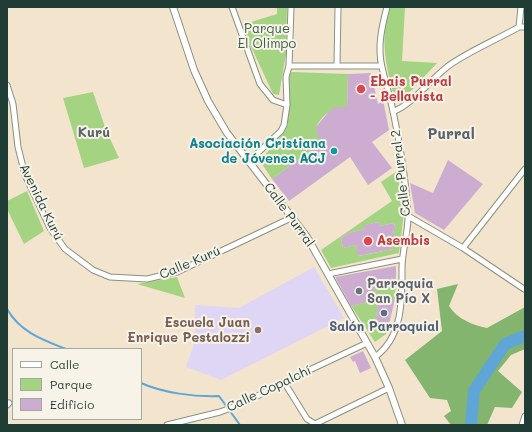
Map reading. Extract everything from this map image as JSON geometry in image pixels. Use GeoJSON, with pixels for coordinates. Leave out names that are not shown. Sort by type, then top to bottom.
{"type":"FeatureCollection","features":[{"type":"Feature","properties":{"kind":"street","name":"Calle Purral"},"geometry":{"type":"LineString","coordinates":[[173,7],[192,64],[208,101],[227,133],[307,237],[367,343],[389,388],[402,425]]}},
{"type":"Feature","properties":{"kind":"street"},"geometry":{"type":"LineString","coordinates":[[232,7],[260,84],[273,100],[287,105]]}},
{"type":"Feature","properties":{"kind":"street"},"geometry":{"type":"LineString","coordinates":[[249,161],[281,131],[284,125],[287,105],[286,77],[289,66],[291,7]]}},
{"type":"Feature","properties":{"kind":"street"},"geometry":{"type":"LineString","coordinates":[[338,7],[338,65]]}},
{"type":"Feature","properties":{"kind":"street","name":"Calle Purral 2"},"geometry":{"type":"LineString","coordinates":[[374,357],[384,350],[391,341],[399,317],[402,259],[408,216],[393,112],[381,66],[381,29],[387,7]]}},
{"type":"Feature","properties":{"kind":"street"},"geometry":{"type":"LineString","coordinates":[[393,112],[406,106],[432,79],[449,66],[522,27],[521,7]]}},
{"type":"Feature","properties":{"kind":"street"},"geometry":{"type":"LineString","coordinates":[[289,66],[381,66]]}},
{"type":"Feature","properties":{"kind":"street","name":"Avenida Kurú"},"geometry":{"type":"LineString","coordinates":[[7,85],[13,104],[18,147],[25,175],[56,238],[65,249],[83,264]]}},
{"type":"Feature","properties":{"kind":"street"},"geometry":{"type":"LineString","coordinates":[[463,248],[525,169]]}},
{"type":"Feature","properties":{"kind":"street"},"geometry":{"type":"LineString","coordinates":[[408,216],[463,248],[524,289]]}},
{"type":"Feature","properties":{"kind":"street","name":"Calle Kurú"},"geometry":{"type":"LineString","coordinates":[[83,264],[110,277],[129,280],[159,277],[177,272],[293,217]]}},
{"type":"Feature","properties":{"kind":"street"},"geometry":{"type":"LineString","coordinates":[[328,274],[402,259]]}},
{"type":"Feature","properties":{"kind":"street","name":"Calle Copalchí"},"geometry":{"type":"LineString","coordinates":[[167,425],[220,412],[244,403],[284,382],[367,343]]}},
{"type":"Feature","properties":{"kind":"street"},"geometry":{"type":"LineString","coordinates":[[284,382],[308,419],[315,424],[389,388]]}},
{"type":"Feature","properties":{"kind":"street"},"geometry":{"type":"LineString","coordinates":[[522,425],[525,416]]}},
{"type":"Feature","properties":{"kind":"shaded area","name":"Escuela Juan Enrique Pestalozzi"},"geometry":{"type":"Polygon","coordinates":[[[314,267],[344,318],[221,380],[186,367],[195,341],[195,305],[239,308],[314,267]]]}},
{"type":"Feature","properties":{"kind":"green space","name":"Parque El Olimpo"},"geometry":{"type":"Polygon","coordinates":[[[277,7],[287,7],[286,54],[279,95],[273,94],[241,25],[277,14],[277,7]]]}},
{"type":"Feature","properties":{"kind":"green space"},"geometry":{"type":"Polygon","coordinates":[[[388,7],[405,7],[402,61],[437,63],[409,93],[401,98],[394,96],[386,62],[384,41],[388,7]]]}},
{"type":"Feature","properties":{"kind":"green space"},"geometry":{"type":"Polygon","coordinates":[[[292,72],[348,74],[347,107],[333,109],[325,115],[316,127],[322,142],[272,179],[260,161],[285,131],[288,124],[288,76],[292,72]]]}},
{"type":"Feature","properties":{"kind":"green space"},"geometry":{"type":"Polygon","coordinates":[[[93,92],[106,130],[119,158],[84,168],[63,98],[93,92]]]}},
{"type":"Feature","properties":{"kind":"green space"},"geometry":{"type":"Polygon","coordinates":[[[397,171],[404,213],[399,253],[331,268],[321,250],[392,201],[381,182],[397,171]],[[379,222],[365,225],[365,229],[348,233],[341,238],[343,248],[356,245],[359,256],[393,249],[392,244],[396,243],[393,230],[396,230],[394,223],[380,226],[379,222]]]}},
{"type":"Feature","properties":{"kind":"green space"},"geometry":{"type":"Polygon","coordinates":[[[27,191],[44,231],[24,244],[7,209],[7,201],[27,191]]]}},
{"type":"Feature","properties":{"kind":"green space"},"geometry":{"type":"Polygon","coordinates":[[[177,277],[185,298],[137,284],[177,277]]]}},
{"type":"Feature","properties":{"kind":"green space"},"geometry":{"type":"Polygon","coordinates":[[[396,278],[395,299],[378,301],[376,318],[380,323],[390,320],[386,334],[375,342],[351,306],[376,300],[374,281],[396,278]]]}},
{"type":"Feature","properties":{"kind":"green space"},"geometry":{"type":"Polygon","coordinates":[[[458,284],[449,306],[452,311],[461,318],[476,325],[487,328],[525,307],[525,349],[511,355],[498,371],[522,392],[512,408],[495,407],[487,425],[451,425],[444,416],[451,411],[447,400],[430,398],[405,360],[442,331],[437,289],[458,284]]]}},
{"type":"Feature","properties":{"kind":"building","name":"Asociación Cristiana de Jóvenes ACJ"},"geometry":{"type":"Polygon","coordinates":[[[371,73],[378,104],[383,100],[389,130],[372,142],[392,168],[368,185],[350,157],[289,201],[272,179],[322,142],[317,135],[316,127],[329,111],[336,107],[347,107],[348,74],[371,73]]]}},
{"type":"Feature","properties":{"kind":"building"},"geometry":{"type":"Polygon","coordinates":[[[448,160],[483,184],[444,230],[415,213],[410,183],[433,193],[448,160]]]}},
{"type":"Feature","properties":{"kind":"building","name":"Asembis"},"geometry":{"type":"Polygon","coordinates":[[[379,222],[380,226],[394,223],[396,230],[393,230],[396,244],[392,244],[393,249],[358,256],[356,245],[343,248],[341,238],[348,233],[365,229],[364,225],[379,222]]]}},
{"type":"Feature","properties":{"kind":"building","name":"Parroquia San Pío X"},"geometry":{"type":"Polygon","coordinates":[[[396,266],[396,278],[374,281],[376,300],[351,306],[335,277],[396,266]]]}},
{"type":"Feature","properties":{"kind":"building","name":"Salón Parroquial"},"geometry":{"type":"Polygon","coordinates":[[[395,299],[390,320],[387,323],[380,323],[376,318],[378,300],[395,299]]]}},
{"type":"Feature","properties":{"kind":"building"},"geometry":{"type":"Polygon","coordinates":[[[363,351],[371,368],[360,373],[355,361],[353,362],[350,357],[363,351]]]}},
{"type":"Feature","properties":{"kind":"waterway"},"geometry":{"type":"LineString","coordinates":[[7,309],[18,324],[25,329],[64,348]]}},
{"type":"Feature","properties":{"kind":"waterway"},"geometry":{"type":"LineString","coordinates":[[471,425],[474,391],[505,344],[525,336]]}},
{"type":"Feature","properties":{"kind":"waterway"},"geometry":{"type":"LineString","coordinates":[[142,383],[179,394],[219,396],[240,425]]}},
{"type":"Feature","properties":{"kind":"place","name":"Ebais Purral - Bellavista"},"geometry":{"type":"Point","coordinates":[361,89]}},
{"type":"Feature","properties":{"kind":"place","name":"Asociación Cristiana de Jóvenes ACJ"},"geometry":{"type":"Point","coordinates":[334,151]}},
{"type":"Feature","properties":{"kind":"place","name":"Asembis"},"geometry":{"type":"Point","coordinates":[368,241]}},
{"type":"Feature","properties":{"kind":"place","name":"Parroquia San Pío X"},"geometry":{"type":"Point","coordinates":[359,291]}},
{"type":"Feature","properties":{"kind":"place","name":"Salón Parroquial"},"geometry":{"type":"Point","coordinates":[384,313]}},
{"type":"Feature","properties":{"kind":"place","name":"Escuela Juan Enrique Pestalozzi"},"geometry":{"type":"Point","coordinates":[258,330]}},
{"type":"Feature","properties":{"kind":"district","name":"Kurú"},"geometry":{"type":"Point","coordinates":[94,133]}},
{"type":"Feature","properties":{"kind":"district","name":"Purral"},"geometry":{"type":"Point","coordinates":[451,134]}}]}
